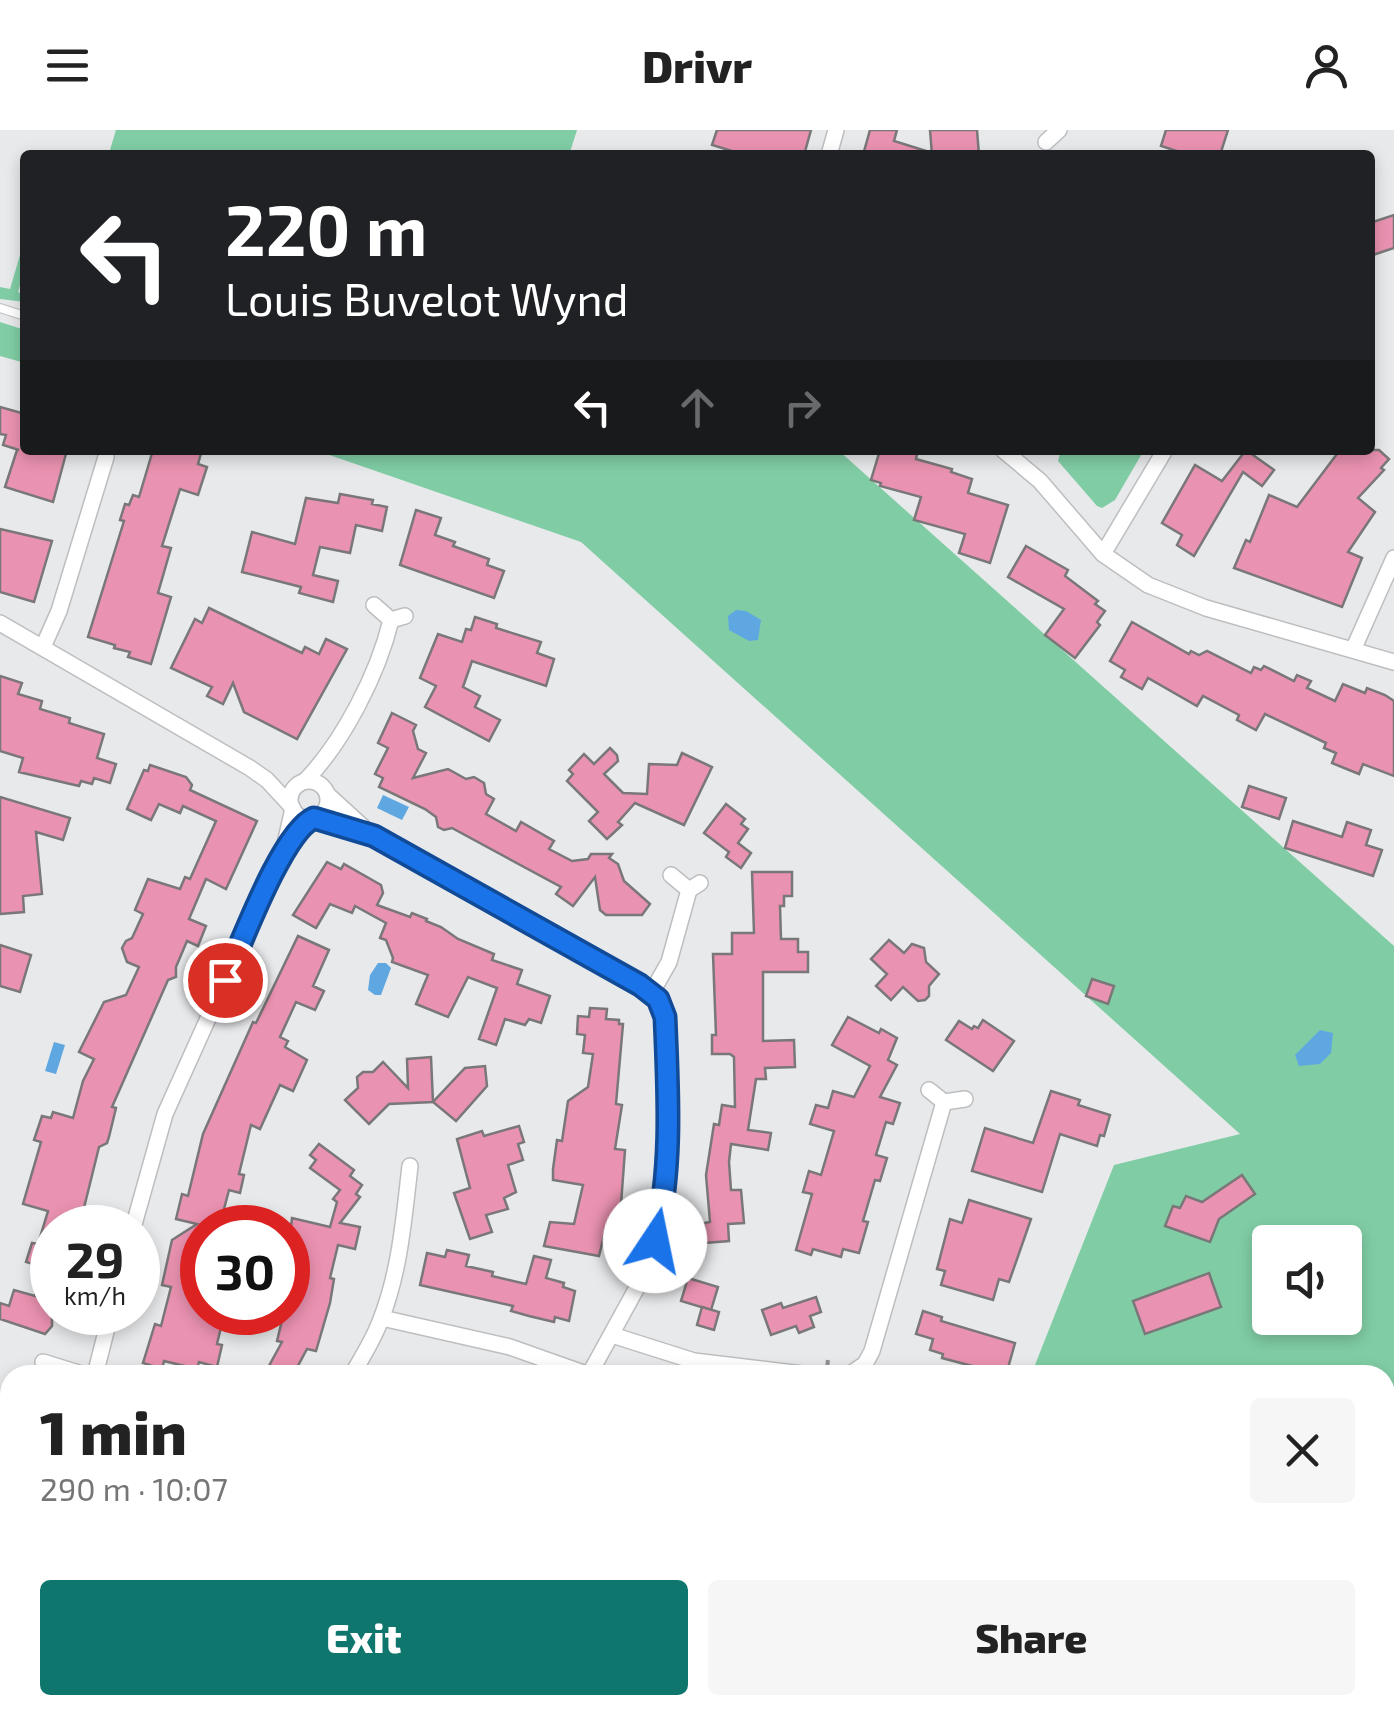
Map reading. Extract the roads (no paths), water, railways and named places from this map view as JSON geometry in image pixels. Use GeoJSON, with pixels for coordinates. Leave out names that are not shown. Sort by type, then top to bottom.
{"type":"FeatureCollection","features":[{"type":"Feature","properties":{"kind":"street"},"geometry":{"type":"LineString","coordinates":[[1046,142],[1059,130]]}},
{"type":"Feature","properties":{"kind":"street"},"geometry":{"type":"LineString","coordinates":[[1010,455],[1040,481],[1104,554],[1131,575],[1166,594],[1394,662]]}},
{"type":"Feature","properties":{"kind":"street"},"geometry":{"type":"LineString","coordinates":[[1104,554],[1161,455]]}},
{"type":"Feature","properties":{"kind":"street"},"geometry":{"type":"LineString","coordinates":[[43,647],[59,611],[106,457]]}},
{"type":"Feature","properties":{"kind":"street"},"geometry":{"type":"LineString","coordinates":[[1353,650],[1394,558]]}},
{"type":"Feature","properties":{"kind":"street"},"geometry":{"type":"LineString","coordinates":[[139,1205],[165,1114],[283,852],[292,791],[334,748],[398,618],[374,605]]}},
{"type":"Feature","properties":{"kind":"street"},"geometry":{"type":"LineString","coordinates":[[0,623],[250,768],[302,817],[374,836]]}},
{"type":"Feature","properties":{"kind":"street"},"geometry":{"type":"LineString","coordinates":[[283,852],[312,818],[325,811],[334,748]]}},
{"type":"Feature","properties":{"kind":"street"},"geometry":{"type":"LineString","coordinates":[[250,768],[320,784],[374,836],[652,992],[663,1007],[666,1179],[660,1222],[648,1263],[595,1365]]}},
{"type":"Feature","properties":{"kind":"street"},"geometry":{"type":"LineString","coordinates":[[652,992],[669,962],[695,887],[671,875]]}},
{"type":"Feature","properties":{"kind":"street"},"geometry":{"type":"LineString","coordinates":[[930,1090],[944,1102],[965,1099]]}},
{"type":"Feature","properties":{"kind":"street"},"geometry":{"type":"LineString","coordinates":[[863,1365],[872,1351],[944,1102]]}},
{"type":"Feature","properties":{"kind":"street"},"geometry":{"type":"LineString","coordinates":[[357,1365],[382,1318],[394,1271],[410,1166]]}},
{"type":"Feature","properties":{"kind":"street"},"geometry":{"type":"LineString","coordinates":[[382,1318],[510,1348],[560,1365]]}},
{"type":"Feature","properties":{"kind":"street"},"geometry":{"type":"LineString","coordinates":[[98,1365],[105,1335]]}},
{"type":"Feature","properties":{"kind":"street"},"geometry":{"type":"LineString","coordinates":[[612,1335],[694,1361],[727,1365]]}},
{"type":"Feature","properties":{"kind":"street"},"geometry":{"type":"LineString","coordinates":[[43,1362],[53,1365]]}},
{"type":"Feature","properties":{"kind":"water"},"geometry":{"type":"Polygon","coordinates":[[[736,610],[761,620],[758,640],[749,641],[729,630],[728,616],[736,610]]]}},
{"type":"Feature","properties":{"kind":"water"},"geometry":{"type":"Polygon","coordinates":[[[383,795],[409,807],[402,820],[377,808],[383,795]]]}},
{"type":"Feature","properties":{"kind":"water"},"geometry":{"type":"Polygon","coordinates":[[[378,963],[391,968],[381,995],[375,995],[368,990],[370,975],[378,963]]]}},
{"type":"Feature","properties":{"kind":"water"},"geometry":{"type":"Polygon","coordinates":[[[1320,1030],[1333,1033],[1331,1053],[1320,1064],[1299,1066],[1295,1055],[1320,1030]]]}},
{"type":"Feature","properties":{"kind":"water"},"geometry":{"type":"Polygon","coordinates":[[[54,1042],[65,1045],[56,1074],[45,1071],[54,1042]]]}}]}
